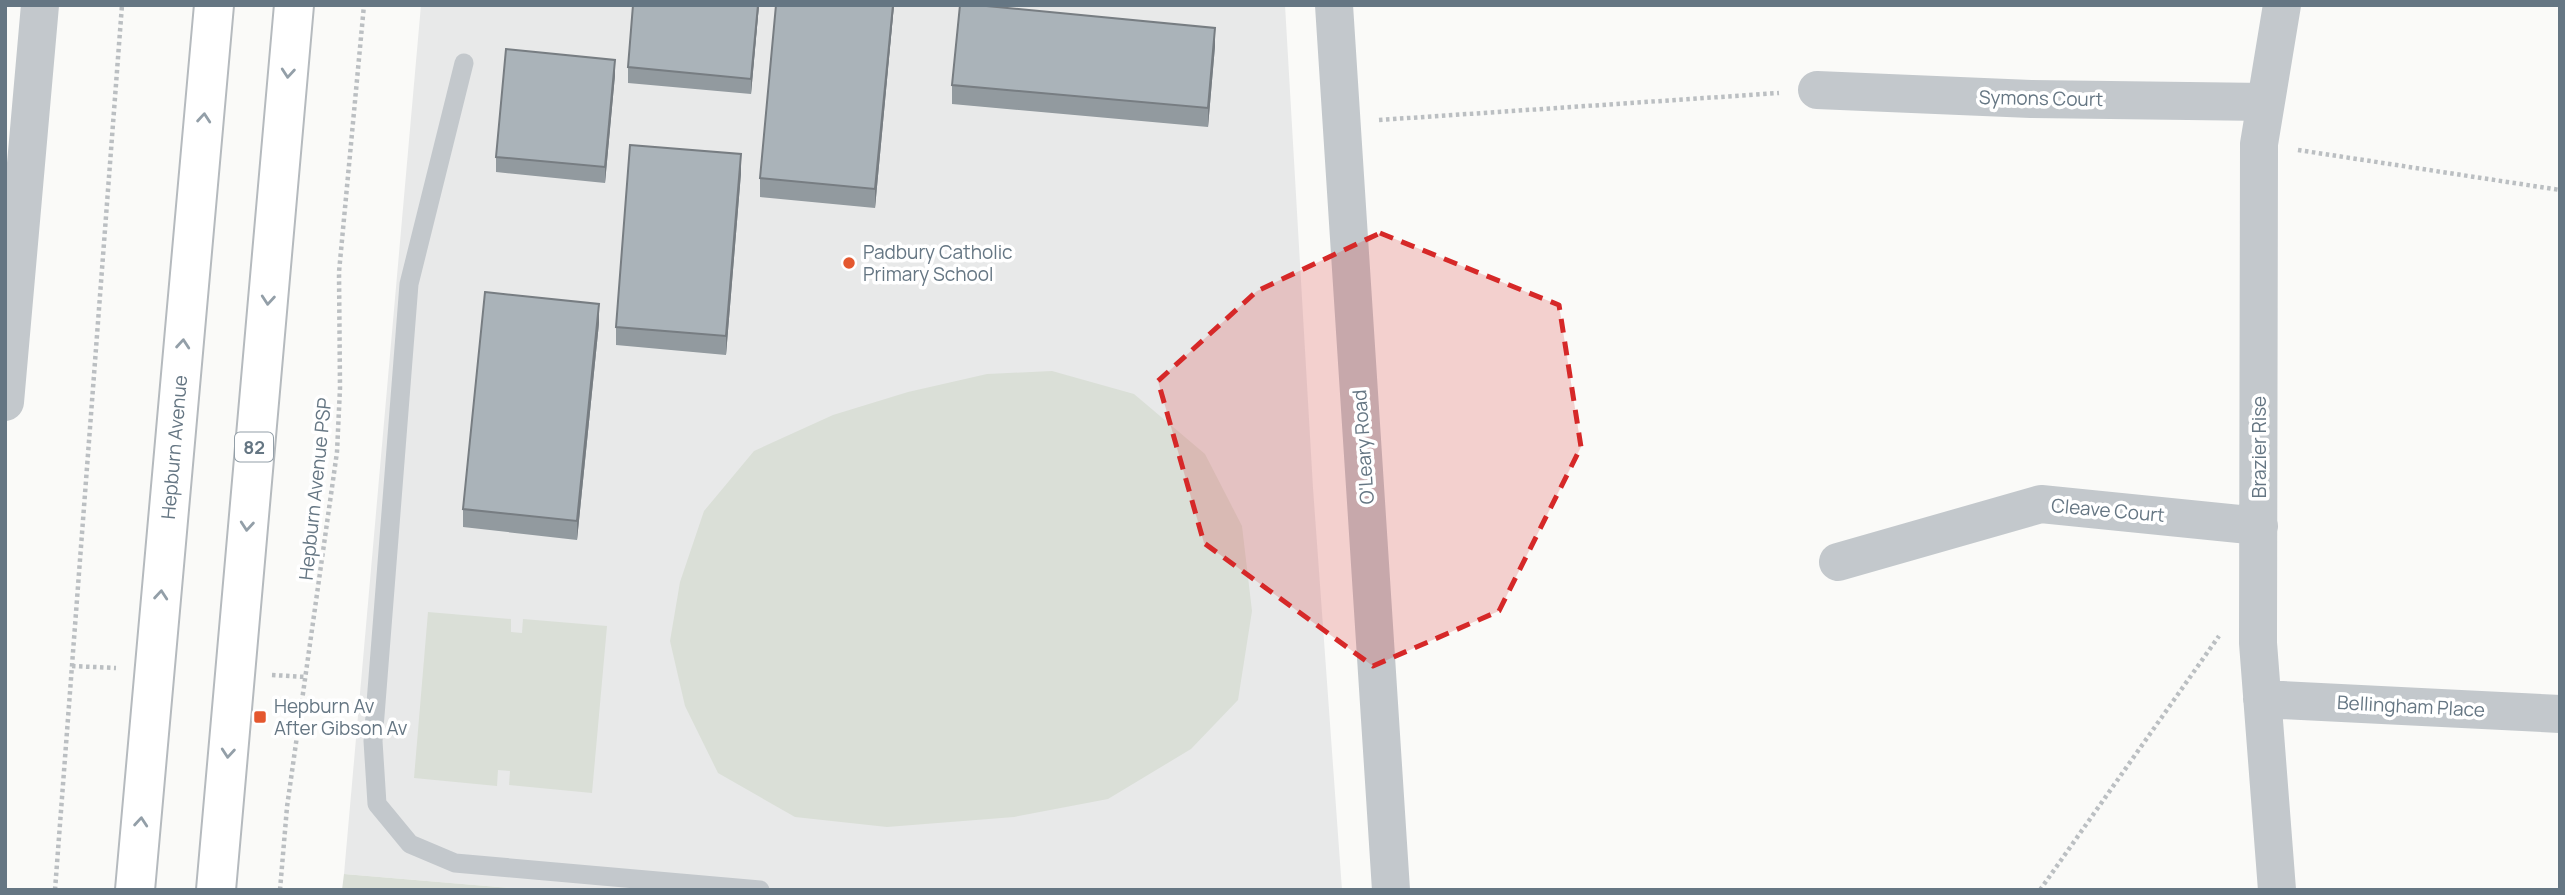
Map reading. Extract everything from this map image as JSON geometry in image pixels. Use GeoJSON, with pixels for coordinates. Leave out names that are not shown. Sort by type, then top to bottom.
{"type":"FeatureCollection","features":[{"type":"Feature","properties":{"kind":"main road","name":"Hepburn Avenue"},"geometry":{"type":"LineString","coordinates":[[135,890],[214,5]]}},
{"type":"Feature","properties":{"kind":"main road","name":"82"},"geometry":{"type":"LineString","coordinates":[[216,890],[294,5]]}},
{"type":"Feature","properties":{"kind":"street"},"geometry":{"type":"LineString","coordinates":[[5,402],[40,5]]}},
{"type":"Feature","properties":{"kind":"street","name":"O'Leary Road"},"geometry":{"type":"LineString","coordinates":[[1334,5],[1391,890]]}},
{"type":"Feature","properties":{"kind":"street","name":"Brazier Rise"},"geometry":{"type":"LineString","coordinates":[[2277,890],[2258,643],[2259,144],[2282,5]]}},
{"type":"Feature","properties":{"kind":"street","name":"Symons Court"},"geometry":{"type":"LineString","coordinates":[[1817,90],[2031,99],[2266,102]]}},
{"type":"Feature","properties":{"kind":"street","name":"Cleave Court"},"geometry":{"type":"LineString","coordinates":[[1838,562],[2041,504],[2259,526]]}},
{"type":"Feature","properties":{"kind":"street","name":"Bellingham Place"},"geometry":{"type":"LineString","coordinates":[[2262,699],[2560,714]]}},
{"type":"Feature","properties":{"kind":"lane"},"geometry":{"type":"LineString","coordinates":[[464,62],[409,284],[373,741],[377,804],[410,844],[455,863],[760,890]]}},
{"type":"Feature","properties":{"kind":"path"},"geometry":{"type":"LineString","coordinates":[[55,890],[122,5]]}},
{"type":"Feature","properties":{"kind":"path","name":"Hepburn Avenue PSP"},"geometry":{"type":"LineString","coordinates":[[280,890],[287,807],[337,452],[340,388],[339,272],[364,5]]}},
{"type":"Feature","properties":{"kind":"path"},"geometry":{"type":"LineString","coordinates":[[1343,122],[1817,90]]}},
{"type":"Feature","properties":{"kind":"path"},"geometry":{"type":"LineString","coordinates":[[2259,144],[2560,190]]}},
{"type":"Feature","properties":{"kind":"path"},"geometry":{"type":"LineString","coordinates":[[2039,890],[2224,628]]}},
{"type":"Feature","properties":{"kind":"highlighted area"},"geometry":{"type":"Polygon","coordinates":[[[1380,233],[1559,305],[1581,447],[1499,611],[1373,666],[1204,543],[1158,381],[1257,291],[1380,233]]]}},
{"type":"Feature","properties":{"kind":"shaded area","name":"Padbury Catholic Primary School"},"geometry":{"type":"Polygon","coordinates":[[[421,5],[1285,5],[1313,488],[1342,890],[534,890],[344,874],[421,5]]]}},
{"type":"Feature","properties":{"kind":"shaded area"},"geometry":{"type":"Polygon","coordinates":[[[1052,371],[1134,394],[1205,454],[1242,526],[1252,611],[1238,700],[1191,749],[1108,799],[1014,817],[887,827],[795,817],[718,773],[685,706],[670,641],[680,582],[704,511],[754,451],[833,415],[908,392],[987,374],[1052,371]]]}},
{"type":"Feature","properties":{"kind":"shaded area"},"geometry":{"type":"Polygon","coordinates":[[[428,612],[511,619],[511,632],[522,633],[523,619],[607,626],[592,793],[509,785],[510,771],[498,770],[497,786],[414,778],[428,612]]]}},
{"type":"Feature","properties":{"kind":"shaded area"},"geometry":{"type":"Polygon","coordinates":[[[344,874],[534,890],[342,890],[344,874]]]}},
{"type":"Feature","properties":{"kind":"building"},"geometry":{"type":"Polygon","coordinates":[[[633,5],[758,5],[751,79],[628,67],[633,5]]]}},
{"type":"Feature","properties":{"kind":"building"},"geometry":{"type":"Polygon","coordinates":[[[776,5],[893,5],[875,189],[760,178],[776,5]]]}},
{"type":"Feature","properties":{"kind":"building"},"geometry":{"type":"Polygon","coordinates":[[[960,5],[1215,28],[1208,108],[952,85],[960,5]]]}},
{"type":"Feature","properties":{"kind":"building"},"geometry":{"type":"Polygon","coordinates":[[[506,49],[615,60],[605,167],[496,157],[506,49]]]}},
{"type":"Feature","properties":{"kind":"building"},"geometry":{"type":"Polygon","coordinates":[[[630,145],[741,154],[726,336],[616,327],[630,145]]]}},
{"type":"Feature","properties":{"kind":"building"},"geometry":{"type":"Polygon","coordinates":[[[485,292],[599,304],[577,521],[463,509],[485,292]]]}},
{"type":"Feature","properties":{"kind":"place","name":"Padbury Catholic Primary School"},"geometry":{"type":"Point","coordinates":[849,263]}},
{"type":"Feature","properties":{"kind":"place","name":"Hepburn Av After Gibson Av"},"geometry":{"type":"Point","coordinates":[260,717]}}]}
